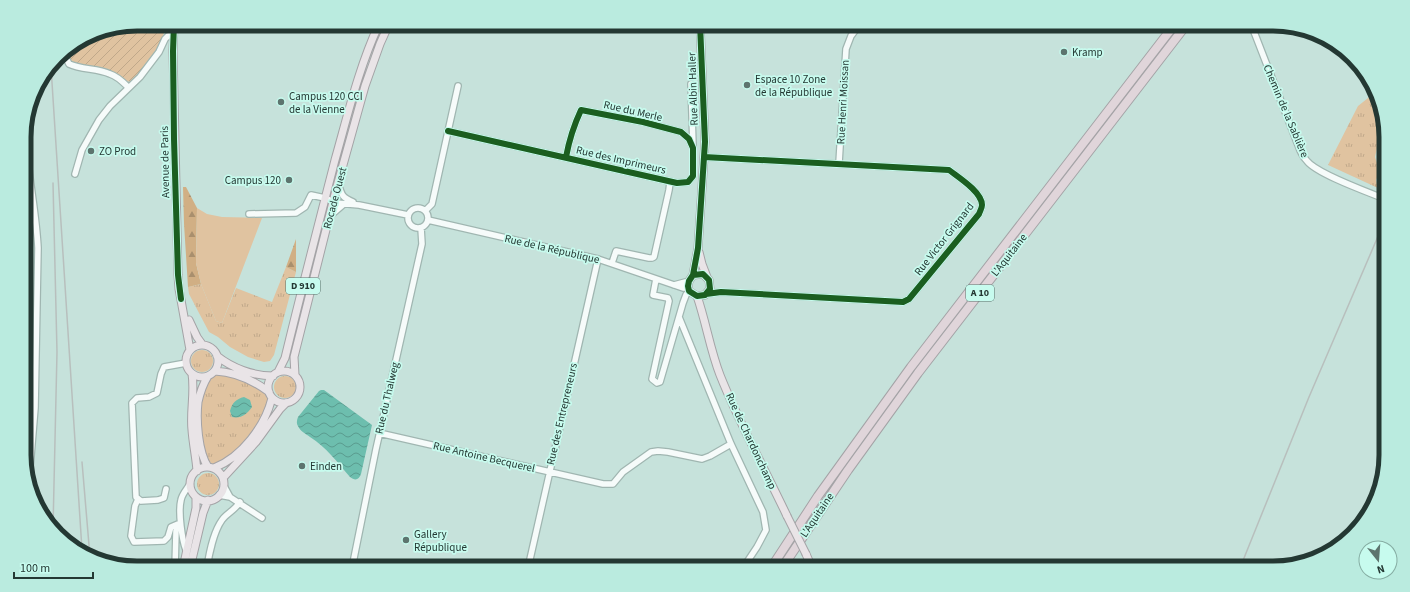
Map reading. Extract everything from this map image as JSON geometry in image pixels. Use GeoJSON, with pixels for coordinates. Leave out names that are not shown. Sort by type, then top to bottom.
{"type":"FeatureCollection","features":[{"type":"Feature","properties":{"kind":"highway","name":"L'Aquitaine"},"geometry":{"type":"LineString","coordinates":[[775,561],[818,496],[911,367],[1170,31]]}},
{"type":"Feature","properties":{"kind":"highway","name":"L'Aquitaine"},"geometry":{"type":"LineString","coordinates":[[787,561],[843,476],[918,373],[1182,31]]}},
{"type":"Feature","properties":{"kind":"main road","name":"Avenue de Paris"},"geometry":{"type":"LineString","coordinates":[[173,31],[174,139],[178,282],[190,350]]}},
{"type":"Feature","properties":{"kind":"main road","name":"D 910"},"geometry":{"type":"LineString","coordinates":[[325,198],[355,88],[376,31]]}},
{"type":"Feature","properties":{"kind":"main road","name":"Rocade Ouest"},"geometry":{"type":"LineString","coordinates":[[295,375],[294,357],[338,183],[364,86],[385,31]]}},
{"type":"Feature","properties":{"kind":"main road","name":"Rue Albin Haller"},"geometry":{"type":"LineString","coordinates":[[698,248],[705,127],[700,31]]}},
{"type":"Feature","properties":{"kind":"main road","name":"Rocade Ouest"},"geometry":{"type":"LineString","coordinates":[[275,374],[285,358],[325,198]]}},
{"type":"Feature","properties":{"kind":"main road"},"geometry":{"type":"LineString","coordinates":[[698,248],[702,264],[709,280]]}},
{"type":"Feature","properties":{"kind":"main road"},"geometry":{"type":"LineString","coordinates":[[692,288],[698,248]]}},
{"type":"Feature","properties":{"kind":"main road"},"geometry":{"type":"LineString","coordinates":[[692,288],[703,274],[709,280]]}},
{"type":"Feature","properties":{"kind":"main road","name":"Rue de Chardonchamp"},"geometry":{"type":"LineString","coordinates":[[702,310],[705,295],[710,289],[709,280]]}},
{"type":"Feature","properties":{"kind":"main road"},"geometry":{"type":"LineString","coordinates":[[692,288],[705,295]]}},
{"type":"Feature","properties":{"kind":"main road","name":"Rue de Chardonchamp"},"geometry":{"type":"LineString","coordinates":[[692,288],[702,310],[709,342],[721,376],[809,561]]}},
{"type":"Feature","properties":{"kind":"main road","name":"Avenue de Paris"},"geometry":{"type":"LineString","coordinates":[[181,299],[192,328],[202,344]]}},
{"type":"Feature","properties":{"kind":"main road"},"geometry":{"type":"LineString","coordinates":[[197,471],[191,410],[193,380],[192,374],[186,363],[186,356],[190,350],[202,344],[209,346],[217,356],[218,364],[214,371],[208,376],[201,391],[198,411],[201,452],[204,460],[211,467],[220,472],[223,478],[224,486],[219,495],[208,500],[202,500],[196,497],[192,491],[190,484],[192,476],[202,468],[211,467],[224,464],[235,456],[248,441],[263,420],[270,395],[268,384],[275,374]]}},
{"type":"Feature","properties":{"kind":"main road"},"geometry":{"type":"LineString","coordinates":[[214,371],[229,373],[258,384],[281,403],[295,400],[300,392],[300,382],[295,375],[287,371],[263,376],[240,369],[217,356]]}},
{"type":"Feature","properties":{"kind":"main road"},"geometry":{"type":"LineString","coordinates":[[192,374],[200,377],[208,376]]}},
{"type":"Feature","properties":{"kind":"main road"},"geometry":{"type":"LineString","coordinates":[[223,478],[253,446],[286,403]]}},
{"type":"Feature","properties":{"kind":"main road"},"geometry":{"type":"LineString","coordinates":[[184,561],[196,508],[196,497]]}},
{"type":"Feature","properties":{"kind":"main road"},"geometry":{"type":"LineString","coordinates":[[191,561],[203,513],[208,500]]}},
{"type":"Feature","properties":{"kind":"street","name":"Rue Henri Moissan"},"geometry":{"type":"LineString","coordinates":[[840,163],[844,68],[848,42],[854,31]]}},
{"type":"Feature","properties":{"kind":"street","name":"Chemin de la Sablière"},"geometry":{"type":"LineString","coordinates":[[1254,31],[1298,145],[1305,159],[1313,167],[1379,196]]}},
{"type":"Feature","properties":{"kind":"street"},"geometry":{"type":"LineString","coordinates":[[75,174],[82,150],[99,120],[110,106],[148,68],[168,36],[173,35]]}},
{"type":"Feature","properties":{"kind":"street"},"geometry":{"type":"LineString","coordinates":[[66,58],[69,64],[110,74],[128,87]]}},
{"type":"Feature","properties":{"kind":"street"},"geometry":{"type":"LineString","coordinates":[[691,84],[693,148]]}},
{"type":"Feature","properties":{"kind":"street"},"geometry":{"type":"LineString","coordinates":[[425,211],[432,204],[458,86]]}},
{"type":"Feature","properties":{"kind":"street","name":"Rue du Merle"},"geometry":{"type":"LineString","coordinates":[[566,157],[568,145],[582,110],[643,122],[681,132],[689,139],[693,148]]}},
{"type":"Feature","properties":{"kind":"street","name":"Rue des Imprimeurs"},"geometry":{"type":"LineString","coordinates":[[448,131],[670,182],[685,183],[693,176],[693,148]]}},
{"type":"Feature","properties":{"kind":"street","name":"Rue Victor Grignard"},"geometry":{"type":"LineString","coordinates":[[704,157],[840,163],[949,170],[976,192],[981,198],[982,204],[981,209],[914,294],[904,302],[720,292],[705,295]]}},
{"type":"Feature","properties":{"kind":"street"},"geometry":{"type":"LineString","coordinates":[[612,263],[616,251],[649,258],[654,257],[670,182]]}},
{"type":"Feature","properties":{"kind":"street"},"geometry":{"type":"LineString","coordinates":[[338,183],[345,202]]}},
{"type":"Feature","properties":{"kind":"street"},"geometry":{"type":"LineString","coordinates":[[31,184],[38,248],[35,393],[31,451]]}},
{"type":"Feature","properties":{"kind":"street"},"geometry":{"type":"LineString","coordinates":[[249,214],[296,213],[305,207],[311,195],[408,215]]}},
{"type":"Feature","properties":{"kind":"street"},"geometry":{"type":"LineString","coordinates":[[330,216],[345,202]]}},
{"type":"Feature","properties":{"kind":"street"},"geometry":{"type":"LineString","coordinates":[[418,208],[425,211],[428,220],[421,228],[412,226],[408,222],[408,215],[411,211],[418,208]]}},
{"type":"Feature","properties":{"kind":"street","name":"Rue de la République"},"geometry":{"type":"LineString","coordinates":[[428,220],[598,259],[674,285],[692,288]]}},
{"type":"Feature","properties":{"kind":"street","name":"Rue du Thalweg"},"geometry":{"type":"LineString","coordinates":[[353,561],[379,433],[422,244],[421,228]]}},
{"type":"Feature","properties":{"kind":"street","name":"Rue des Entrepreneurs"},"geometry":{"type":"LineString","coordinates":[[530,561],[598,259]]}},
{"type":"Feature","properties":{"kind":"street"},"geometry":{"type":"LineString","coordinates":[[656,279],[653,295],[668,298],[669,300],[652,379],[657,383],[660,382],[684,300],[692,288]]}},
{"type":"Feature","properties":{"kind":"street"},"geometry":{"type":"LineString","coordinates":[[709,280],[714,288],[720,292]]}},
{"type":"Feature","properties":{"kind":"street"},"geometry":{"type":"LineString","coordinates":[[679,317],[731,444],[763,512],[766,530],[748,561]]}},
{"type":"Feature","properties":{"kind":"street"},"geometry":{"type":"LineString","coordinates":[[180,524],[171,527],[168,537],[164,541],[134,542],[131,536],[135,506],[138,499],[136,494],[132,403],[137,398],[148,397],[157,393],[164,367],[186,363]]}},
{"type":"Feature","properties":{"kind":"street","name":"Rue Antoine Becquerel"},"geometry":{"type":"LineString","coordinates":[[379,433],[603,484],[613,484],[623,472],[651,452],[668,452],[702,459],[731,444]]}},
{"type":"Feature","properties":{"kind":"street"},"geometry":{"type":"LineString","coordinates":[[186,550],[180,524],[181,499],[190,484]]}},
{"type":"Feature","properties":{"kind":"street"},"geometry":{"type":"LineString","coordinates":[[224,486],[230,497]]}},
{"type":"Feature","properties":{"kind":"street"},"geometry":{"type":"LineString","coordinates":[[138,499],[141,501],[162,500],[166,494],[166,489]]}},
{"type":"Feature","properties":{"kind":"street"},"geometry":{"type":"LineString","coordinates":[[219,495],[230,497],[240,502],[262,518]]}},
{"type":"Feature","properties":{"kind":"street"},"geometry":{"type":"LineString","coordinates":[[209,561],[212,542],[221,520],[236,508],[240,502]]}},
{"type":"Feature","properties":{"kind":"street"},"geometry":{"type":"LineString","coordinates":[[175,561],[176,531],[180,524]]}},
{"type":"Feature","properties":{"kind":"green space"},"geometry":{"type":"Polygon","coordinates":[[[130,31],[165,31],[153,56],[136,78],[130,82],[124,80],[111,71],[74,64],[68,56],[90,42],[116,33],[130,31]]]}},
{"type":"Feature","properties":{"kind":"green space"},"geometry":{"type":"Polygon","coordinates":[[[1371,96],[1378,123],[1379,139],[1375,157],[1379,169],[1379,174],[1376,180],[1378,188],[1328,165],[1358,106],[1371,96]]]}},
{"type":"Feature","properties":{"kind":"green space"},"geometry":{"type":"Polygon","coordinates":[[[183,187],[186,187],[197,208],[196,263],[201,284],[188,287],[184,224],[183,187]]]}},
{"type":"Feature","properties":{"kind":"green space"},"geometry":{"type":"Polygon","coordinates":[[[197,208],[207,214],[222,217],[262,218],[222,323],[216,321],[201,284],[196,263],[197,208]]]}},
{"type":"Feature","properties":{"kind":"green space"},"geometry":{"type":"Polygon","coordinates":[[[296,239],[296,272],[286,267],[296,239]]]}},
{"type":"Feature","properties":{"kind":"green space"},"geometry":{"type":"Polygon","coordinates":[[[286,267],[296,272],[274,355],[270,361],[264,362],[248,357],[230,347],[209,332],[189,294],[188,287],[201,284],[216,321],[222,323],[236,288],[272,302],[286,267]]]}},
{"type":"Feature","properties":{"kind":"green space"},"geometry":{"type":"Polygon","coordinates":[[[202,350],[206,351],[212,357],[212,365],[206,371],[202,372],[198,371],[192,365],[191,361],[192,357],[198,351],[202,350]]]}},
{"type":"Feature","properties":{"kind":"green space"},"geometry":{"type":"Polygon","coordinates":[[[220,374],[244,381],[261,389],[267,396],[267,404],[260,420],[238,449],[222,462],[215,464],[210,462],[206,456],[204,448],[201,427],[201,403],[211,377],[220,374]]]}},
{"type":"Feature","properties":{"kind":"green space"},"geometry":{"type":"Polygon","coordinates":[[[285,376],[293,379],[296,387],[293,395],[285,398],[277,395],[274,387],[277,379],[285,376]]]}},
{"type":"Feature","properties":{"kind":"green space"},"geometry":{"type":"Polygon","coordinates":[[[208,473],[212,474],[218,480],[218,488],[212,494],[208,495],[204,494],[198,488],[197,484],[198,480],[204,474],[208,473]]]}},
{"type":"Feature","properties":{"kind":"water"},"geometry":{"type":"Polygon","coordinates":[[[321,390],[324,390],[372,425],[361,474],[357,479],[350,477],[327,450],[302,431],[297,425],[298,417],[321,390]]]}},
{"type":"Feature","properties":{"kind":"water"},"geometry":{"type":"Polygon","coordinates":[[[244,397],[250,400],[252,407],[244,415],[232,417],[230,411],[232,406],[237,400],[244,397]]]}},
{"type":"Feature","properties":{"kind":"railway"},"geometry":{"type":"LineString","coordinates":[[51,74],[82,545]]}},
{"type":"Feature","properties":{"kind":"railway"},"geometry":{"type":"LineString","coordinates":[[53,183],[57,352],[53,520]]}},
{"type":"Feature","properties":{"kind":"railway"},"geometry":{"type":"LineString","coordinates":[[1243,561],[1309,397],[1379,234]]}},
{"type":"Feature","properties":{"kind":"railway"},"geometry":{"type":"LineString","coordinates":[[82,462],[89,550]]}},
{"type":"Feature","properties":{"kind":"cycle path"},"geometry":{"type":"LineString","coordinates":[[174,31],[174,139],[178,275],[181,299]]}},
{"type":"Feature","properties":{"kind":"cycle path"},"geometry":{"type":"LineString","coordinates":[[693,275],[698,248],[705,142],[700,31]]}},
{"type":"Feature","properties":{"kind":"cycle path"},"geometry":{"type":"LineString","coordinates":[[448,131],[677,183],[688,182],[693,176],[693,148],[689,139],[681,132],[643,122],[581,110],[572,133],[566,157]]}},
{"type":"Feature","properties":{"kind":"cycle path"},"geometry":{"type":"LineString","coordinates":[[704,157],[949,170],[974,190],[981,200],[982,205],[979,214],[909,299],[903,302],[721,292],[706,294]]}},
{"type":"Feature","properties":{"kind":"cycle path"},"geometry":{"type":"LineString","coordinates":[[703,274],[709,280],[710,289],[705,295],[697,296],[689,291],[689,281],[693,275],[703,274]]}},
{"type":"Feature","properties":{"kind":"place","name":"Kramp"},"geometry":{"type":"Point","coordinates":[1064,52]}},
{"type":"Feature","properties":{"kind":"place","name":"Espace 10 Zone de la République"},"geometry":{"type":"Point","coordinates":[747,85]}},
{"type":"Feature","properties":{"kind":"place","name":"Campus 120 CCI de la Vienne"},"geometry":{"type":"Point","coordinates":[281,102]}},
{"type":"Feature","properties":{"kind":"place","name":"ZO Prod"},"geometry":{"type":"Point","coordinates":[91,151]}},
{"type":"Feature","properties":{"kind":"place","name":"Campus 120"},"geometry":{"type":"Point","coordinates":[289,180]}},
{"type":"Feature","properties":{"kind":"place","name":"Einden"},"geometry":{"type":"Point","coordinates":[302,466]}},
{"type":"Feature","properties":{"kind":"place","name":"Gallery République"},"geometry":{"type":"Point","coordinates":[406,540]}}]}
